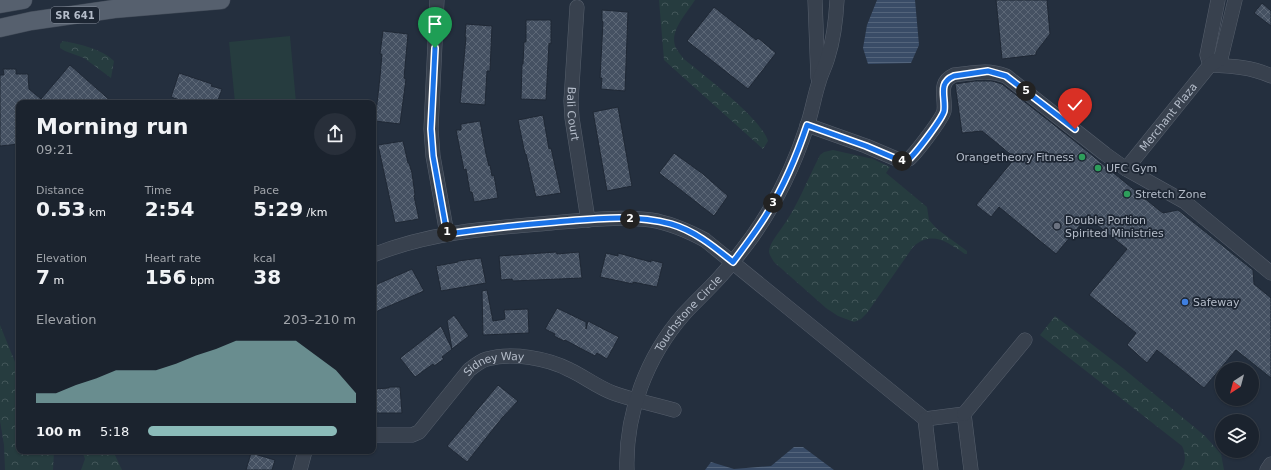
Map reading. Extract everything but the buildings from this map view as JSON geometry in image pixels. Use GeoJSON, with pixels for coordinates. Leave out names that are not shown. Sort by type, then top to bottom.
{"type":"FeatureCollection","features":[{"type":"Feature","properties":{"kind":"main road"},"geometry":{"type":"LineString","coordinates":[[0,4],[23,0]]}},
{"type":"Feature","properties":{"kind":"main road","name":"SR 641"},"geometry":{"type":"LineString","coordinates":[[0,28],[31,21],[152,3],[221,0]]}},
{"type":"Feature","properties":{"kind":"street"},"geometry":{"type":"LineString","coordinates":[[437,0],[431,129],[433,156],[447,234]]}},
{"type":"Feature","properties":{"kind":"street","name":"Touchstone Circle"},"geometry":{"type":"LineString","coordinates":[[815,0],[819,83]]}},
{"type":"Feature","properties":{"kind":"street","name":"Touchstone Circle"},"geometry":{"type":"LineString","coordinates":[[627,470],[632,416],[637,399],[654,357],[668,335],[684,315],[733,262],[751,238],[771,207],[787,176],[807,125],[834,37],[837,0]]}},
{"type":"Feature","properties":{"kind":"street"},"geometry":{"type":"LineString","coordinates":[[1218,0],[1207,55],[1210,65],[1241,67],[1271,76]]}},
{"type":"Feature","properties":{"kind":"street","name":"Merchant Plaza"},"geometry":{"type":"LineString","coordinates":[[1126,169],[1210,65],[1221,58],[1235,0]]}},
{"type":"Feature","properties":{"kind":"street","name":"Bali Court"},"geometry":{"type":"LineString","coordinates":[[577,7],[571,101],[572,118],[588,220]]}},
{"type":"Feature","properties":{"kind":"street"},"geometry":{"type":"LineString","coordinates":[[807,125],[903,161],[909,159],[941,119],[944,111],[943,89],[949,78],[988,71],[995,72],[1006,76],[1126,169],[1185,202],[1271,273]]}},
{"type":"Feature","properties":{"kind":"street"},"geometry":{"type":"LineString","coordinates":[[376,254],[414,241],[447,234],[490,228],[588,220],[651,220],[671,224],[687,230],[705,240],[733,262],[925,419],[931,470]]}},
{"type":"Feature","properties":{"kind":"street"},"geometry":{"type":"LineString","coordinates":[[925,419],[964,414],[1025,340]]}},
{"type":"Feature","properties":{"kind":"street","name":"Sidney Way"},"geometry":{"type":"LineString","coordinates":[[376,436],[412,435],[418,432],[469,370],[477,363],[487,359],[518,357],[536,358],[571,370],[593,384],[613,393],[674,410]]}},
{"type":"Feature","properties":{"kind":"street"},"geometry":{"type":"LineString","coordinates":[[964,414],[971,470]]}},
{"type":"Feature","properties":{"kind":"street"},"geometry":{"type":"LineString","coordinates":[[300,470],[305,454]]}},
{"type":"Feature","properties":{"kind":"street"},"geometry":{"type":"LineString","coordinates":[[1267,470],[1271,464]]}},
{"type":"Feature","properties":{"kind":"green space"},"geometry":{"type":"Polygon","coordinates":[[[659,0],[695,0],[676,29],[674,42],[676,48],[684,59],[731,98],[755,121],[768,141],[763,149],[664,60],[659,0]]]}},
{"type":"Feature","properties":{"kind":"green space"},"geometry":{"type":"Polygon","coordinates":[[[290,36],[296,100],[235,100],[229,42],[290,36]]]}},
{"type":"Feature","properties":{"kind":"green space"},"geometry":{"type":"Polygon","coordinates":[[[63,41],[97,50],[109,57],[114,61],[111,78],[84,58],[60,48],[60,44],[63,41]]]}},
{"type":"Feature","properties":{"kind":"green space"},"geometry":{"type":"Polygon","coordinates":[[[833,150],[873,159],[890,167],[886,173],[927,207],[929,220],[937,229],[967,251],[967,254],[965,254],[952,245],[939,240],[927,239],[920,242],[913,247],[867,313],[861,319],[854,322],[838,316],[826,308],[774,262],[769,252],[772,242],[787,220],[802,193],[820,155],[824,152],[833,150]]]}},
{"type":"Feature","properties":{"kind":"green space"},"geometry":{"type":"Polygon","coordinates":[[[1055,316],[1124,369],[1205,436],[1215,447],[1215,458],[1222,458],[1224,470],[1181,470],[1184,465],[1185,458],[1182,446],[1040,335],[1055,316]]]}},
{"type":"Feature","properties":{"kind":"green space"},"geometry":{"type":"Polygon","coordinates":[[[0,325],[16,365],[16,454],[54,454],[53,470],[5,470],[4,445],[0,421],[0,325]]]}},
{"type":"Feature","properties":{"kind":"green space"},"geometry":{"type":"Polygon","coordinates":[[[83,454],[114,454],[122,470],[81,470],[85,459],[83,454]]]}},
{"type":"Feature","properties":{"kind":"water"},"geometry":{"type":"Polygon","coordinates":[[[877,0],[915,0],[919,45],[911,63],[868,64],[863,48],[867,25],[877,0]]]}},
{"type":"Feature","properties":{"kind":"water"},"geometry":{"type":"Polygon","coordinates":[[[794,447],[803,447],[834,470],[705,470],[711,462],[734,469],[771,466],[794,447]]]}},
{"type":"Feature","properties":{"kind":"place","name":"Orangetheory Fitness"},"geometry":{"type":"Point","coordinates":[1082,157]}},
{"type":"Feature","properties":{"kind":"place","name":"UFC Gym"},"geometry":{"type":"Point","coordinates":[1098,168]}},
{"type":"Feature","properties":{"kind":"place","name":"Stretch Zone"},"geometry":{"type":"Point","coordinates":[1127,194]}},
{"type":"Feature","properties":{"kind":"place","name":"Double Portion Spirited Ministries"},"geometry":{"type":"Point","coordinates":[1057,226]}},
{"type":"Feature","properties":{"kind":"place","name":"Safeway"},"geometry":{"type":"Point","coordinates":[1185,302]}},
{"type":"Feature","properties":{"kind":"route"},"geometry":{"type":"LineString","coordinates":[[435,48],[431,129],[433,156],[447,234],[490,228],[588,220],[651,220],[671,224],[687,230],[705,240],[733,262],[768,213],[798,151],[807,125],[903,161],[912,156],[941,119],[944,111],[943,89],[949,78],[988,71],[1006,76],[1029,92],[1075,129]]}}]}
